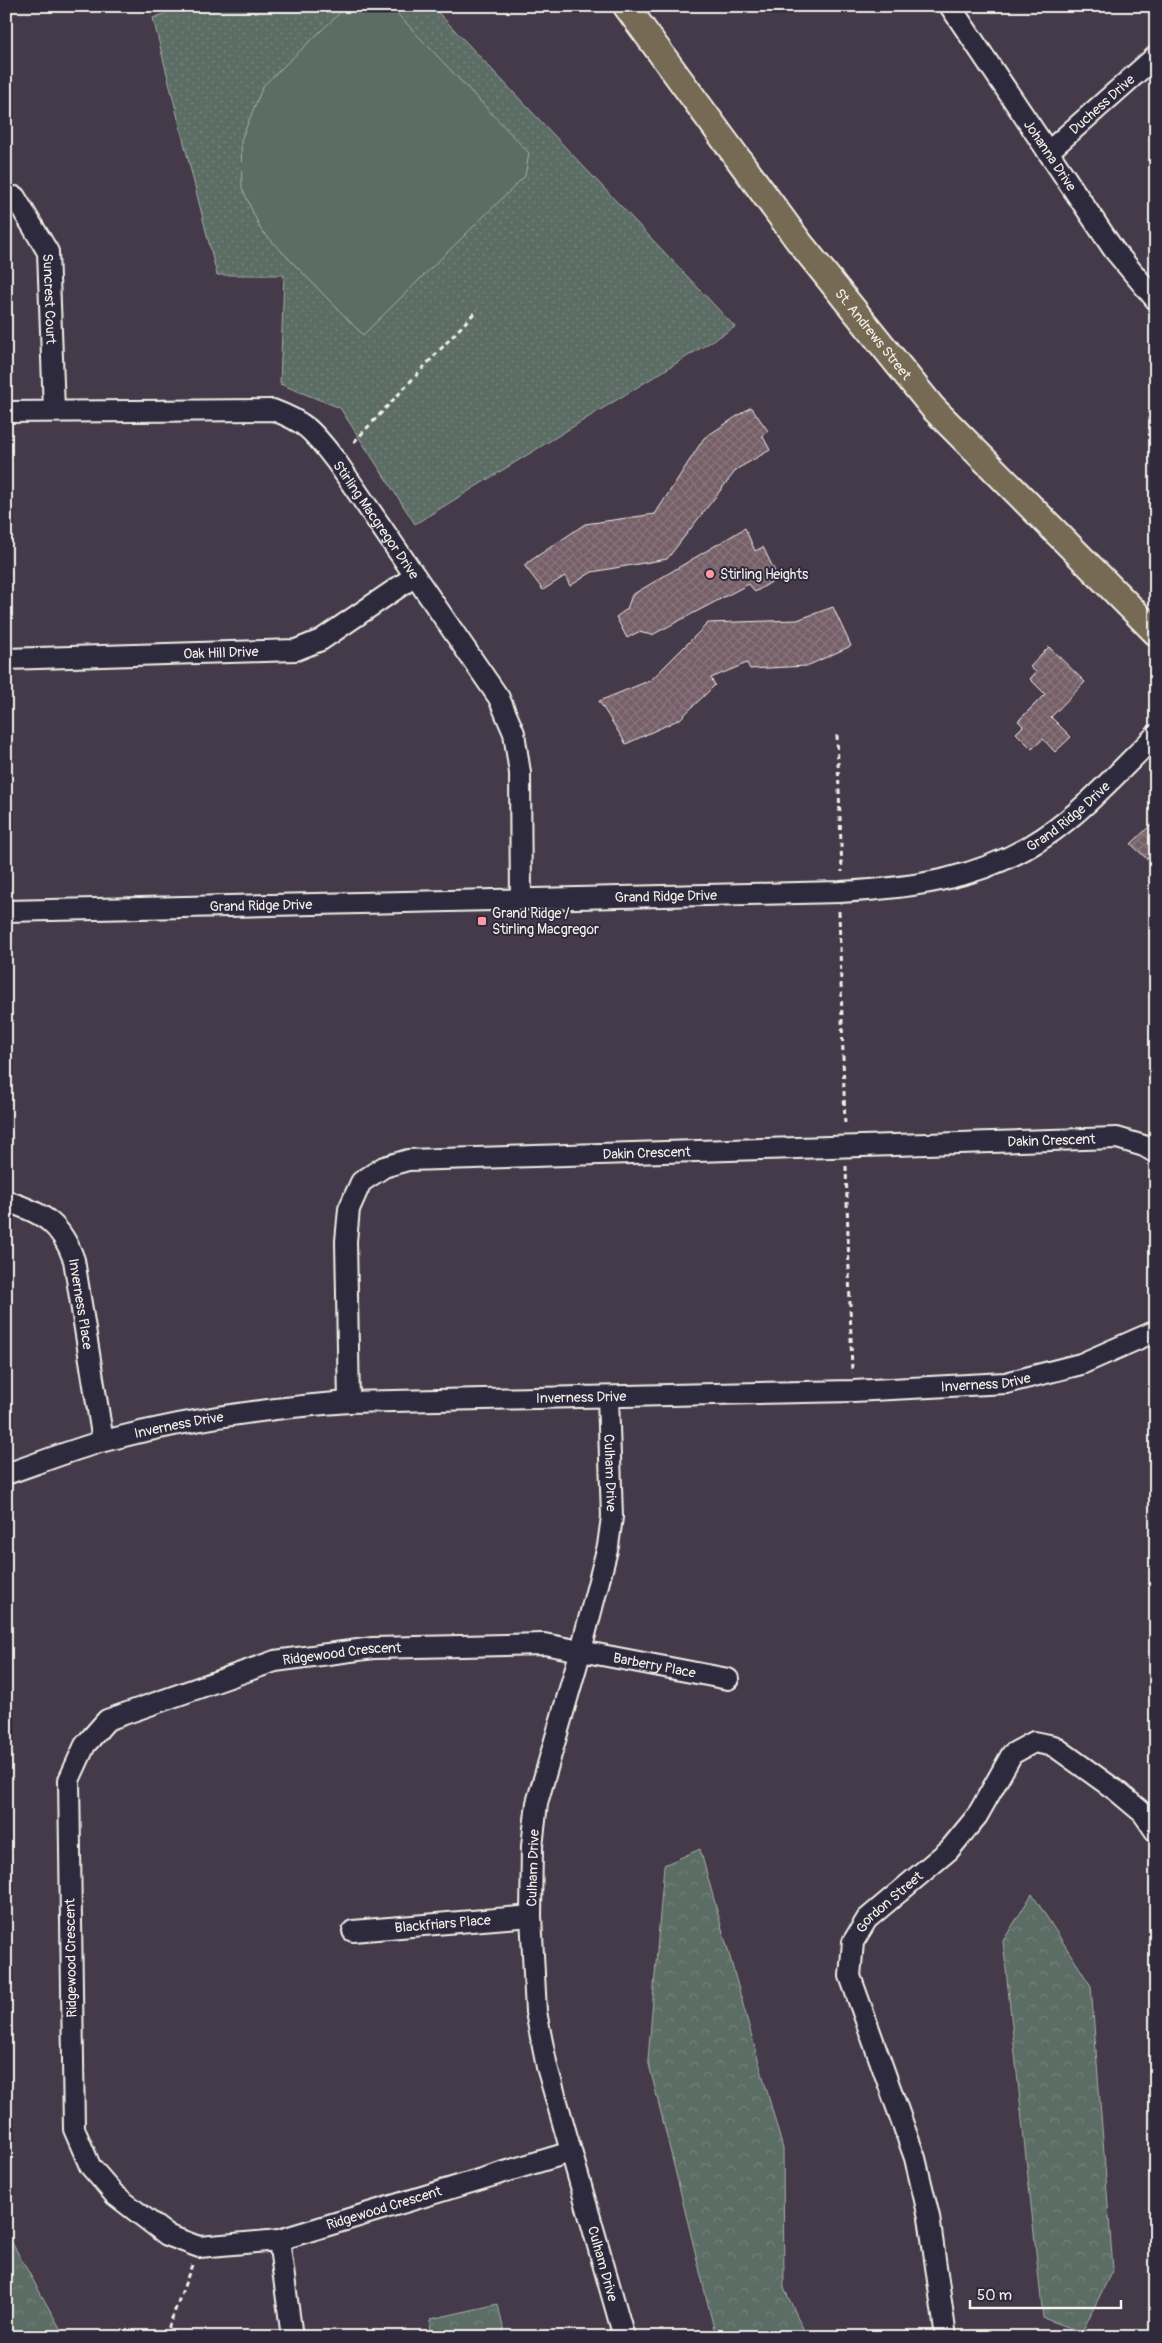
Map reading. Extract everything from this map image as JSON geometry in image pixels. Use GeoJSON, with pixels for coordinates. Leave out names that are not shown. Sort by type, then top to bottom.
{"type":"FeatureCollection","features":[{"type":"Feature","properties":{"kind":"main road","name":"St. Andrews Street"},"geometry":{"type":"LineString","coordinates":[[626,6],[800,243],[933,408],[1156,633]]}},
{"type":"Feature","properties":{"kind":"street","name":"Johanna Drive"},"geometry":{"type":"LineString","coordinates":[[950,6],[1114,250],[1156,300]]}},
{"type":"Feature","properties":{"kind":"street","name":"Duchess Drive"},"geometry":{"type":"LineString","coordinates":[[1048,152],[1156,56]]}},
{"type":"Feature","properties":{"kind":"street","name":"Suncrest Court"},"geometry":{"type":"LineString","coordinates":[[15,197],[48,252],[54,410]]}},
{"type":"Feature","properties":{"kind":"street","name":"Stirling Macgregor Drive"},"geometry":{"type":"LineString","coordinates":[[6,412],[54,410],[273,410],[297,419],[314,433],[336,461],[499,698],[514,733],[520,773],[521,900]]}},
{"type":"Feature","properties":{"kind":"street","name":"Oak Hill Drive"},"geometry":{"type":"LineString","coordinates":[[6,659],[296,650],[321,640],[415,576]]}},
{"type":"Feature","properties":{"kind":"street","name":"Grand Ridge Drive"},"geometry":{"type":"LineString","coordinates":[[6,911],[521,900],[894,889],[966,875],[1003,859],[1043,838],[1073,813],[1156,736]]}},
{"type":"Feature","properties":{"kind":"street","name":"Dakin Crescent"},"geometry":{"type":"LineString","coordinates":[[349,1402],[346,1241],[349,1209],[361,1182],[384,1166],[408,1160],[1117,1138],[1144,1146],[1156,1153]]}},
{"type":"Feature","properties":{"kind":"street","name":"Inverness Place"},"geometry":{"type":"LineString","coordinates":[[6,1201],[32,1210],[54,1223],[67,1240],[74,1260],[103,1441]]}},
{"type":"Feature","properties":{"kind":"street","name":"Inverness Drive"},"geometry":{"type":"LineString","coordinates":[[6,1474],[103,1441],[190,1422],[276,1407],[349,1402],[608,1398],[853,1391],[1006,1383],[1081,1364],[1156,1330]]}},
{"type":"Feature","properties":{"kind":"street","name":"Culham Drive"},"geometry":{"type":"LineString","coordinates":[[608,1398],[612,1518],[608,1546],[581,1650],[537,1803],[532,1846],[531,1916],[536,2012],[547,2067],[624,2337]]}},
{"type":"Feature","properties":{"kind":"street","name":"Ridgewood Crescent"},"geometry":{"type":"LineString","coordinates":[[571,2152],[279,2240],[199,2247],[167,2235],[115,2195],[90,2166],[74,2129],[69,1780],[85,1745],[107,1720],[275,1661],[373,1648],[544,1644],[581,1650]]}},
{"type":"Feature","properties":{"kind":"street","name":"Barberry Place"},"geometry":{"type":"LineString","coordinates":[[581,1650],[728,1679]]}},
{"type":"Feature","properties":{"kind":"street","name":"Gordon Street"},"geometry":{"type":"LineString","coordinates":[[946,2337],[929,2217],[915,2158],[850,1976],[853,1942],[867,1919],[949,1850],[977,1816],[1012,1754],[1034,1742],[1054,1746],[1118,1792],[1142,1813],[1156,1832]]}},
{"type":"Feature","properties":{"kind":"street","name":"Blackfriars Place"},"geometry":{"type":"LineString","coordinates":[[354,1930],[531,1916]]}},
{"type":"Feature","properties":{"kind":"street"},"geometry":{"type":"LineString","coordinates":[[279,2240],[292,2337]]}},
{"type":"Feature","properties":{"kind":"path"},"geometry":{"type":"LineString","coordinates":[[354,442],[477,310]]}},
{"type":"Feature","properties":{"kind":"path"},"geometry":{"type":"LineString","coordinates":[[837,735],[842,875]]}},
{"type":"Feature","properties":{"kind":"path"},"geometry":{"type":"LineString","coordinates":[[839,908],[846,1132]]}},
{"type":"Feature","properties":{"kind":"path"},"geometry":{"type":"LineString","coordinates":[[846,1158],[853,1391]]}},
{"type":"Feature","properties":{"kind":"path"},"geometry":{"type":"LineString","coordinates":[[165,2337],[199,2247]]}},
{"type":"Feature","properties":{"kind":"green space"},"geometry":{"type":"Polygon","coordinates":[[[185,6],[432,6],[735,327],[415,524],[340,408],[280,384],[284,275],[217,275],[153,18],[185,6]]]}},
{"type":"Feature","properties":{"kind":"green space"},"geometry":{"type":"Polygon","coordinates":[[[347,6],[390,6],[529,153],[525,176],[363,335],[261,230],[242,188],[241,140],[263,86],[347,6]]]}},
{"type":"Feature","properties":{"kind":"green space"},"geometry":{"type":"Polygon","coordinates":[[[700,1849],[783,2149],[784,2288],[807,2337],[716,2337],[648,2060],[664,1865],[700,1849]]]}},
{"type":"Feature","properties":{"kind":"green space"},"geometry":{"type":"Polygon","coordinates":[[[1032,1894],[1091,1986],[1113,2269],[1082,2332],[1043,2318],[1003,1941],[1032,1894]]]}},
{"type":"Feature","properties":{"kind":"green space"},"geometry":{"type":"Polygon","coordinates":[[[6,2232],[65,2337],[6,2337],[6,2232]]]}},
{"type":"Feature","properties":{"kind":"green space"},"geometry":{"type":"Polygon","coordinates":[[[498,2304],[505,2337],[430,2337],[431,2319],[498,2304]]]}},
{"type":"Feature","properties":{"kind":"building"},"geometry":{"type":"Polygon","coordinates":[[[751,407],[768,431],[762,435],[770,450],[737,469],[667,559],[592,572],[570,586],[565,576],[543,590],[524,565],[585,524],[655,514],[704,438],[751,407]]]}},
{"type":"Feature","properties":{"kind":"building"},"geometry":{"type":"Polygon","coordinates":[[[745,528],[755,551],[763,547],[778,578],[755,592],[749,584],[652,635],[638,632],[627,638],[616,617],[627,609],[632,595],[745,528]]]}},
{"type":"Feature","properties":{"kind":"building"},"geometry":{"type":"Polygon","coordinates":[[[833,607],[851,646],[807,666],[750,669],[747,663],[711,678],[715,685],[680,719],[626,744],[599,701],[651,680],[708,623],[797,620],[833,607]]]}},
{"type":"Feature","properties":{"kind":"building"},"geometry":{"type":"Polygon","coordinates":[[[1049,647],[1085,682],[1051,717],[1071,737],[1055,752],[1043,739],[1032,749],[1016,733],[1023,726],[1018,721],[1045,694],[1030,679],[1036,672],[1030,667],[1049,647]]]}},
{"type":"Feature","properties":{"kind":"building"},"geometry":{"type":"Polygon","coordinates":[[[1156,820],[1156,850],[1147,859],[1131,844],[1156,820]]]}},
{"type":"Feature","properties":{"kind":"place","name":"Stirling Heights"},"geometry":{"type":"Point","coordinates":[710,574]}},
{"type":"Feature","properties":{"kind":"place","name":"Grand Ridge / Stirling Macgregor"},"geometry":{"type":"Point","coordinates":[482,921]}}]}
